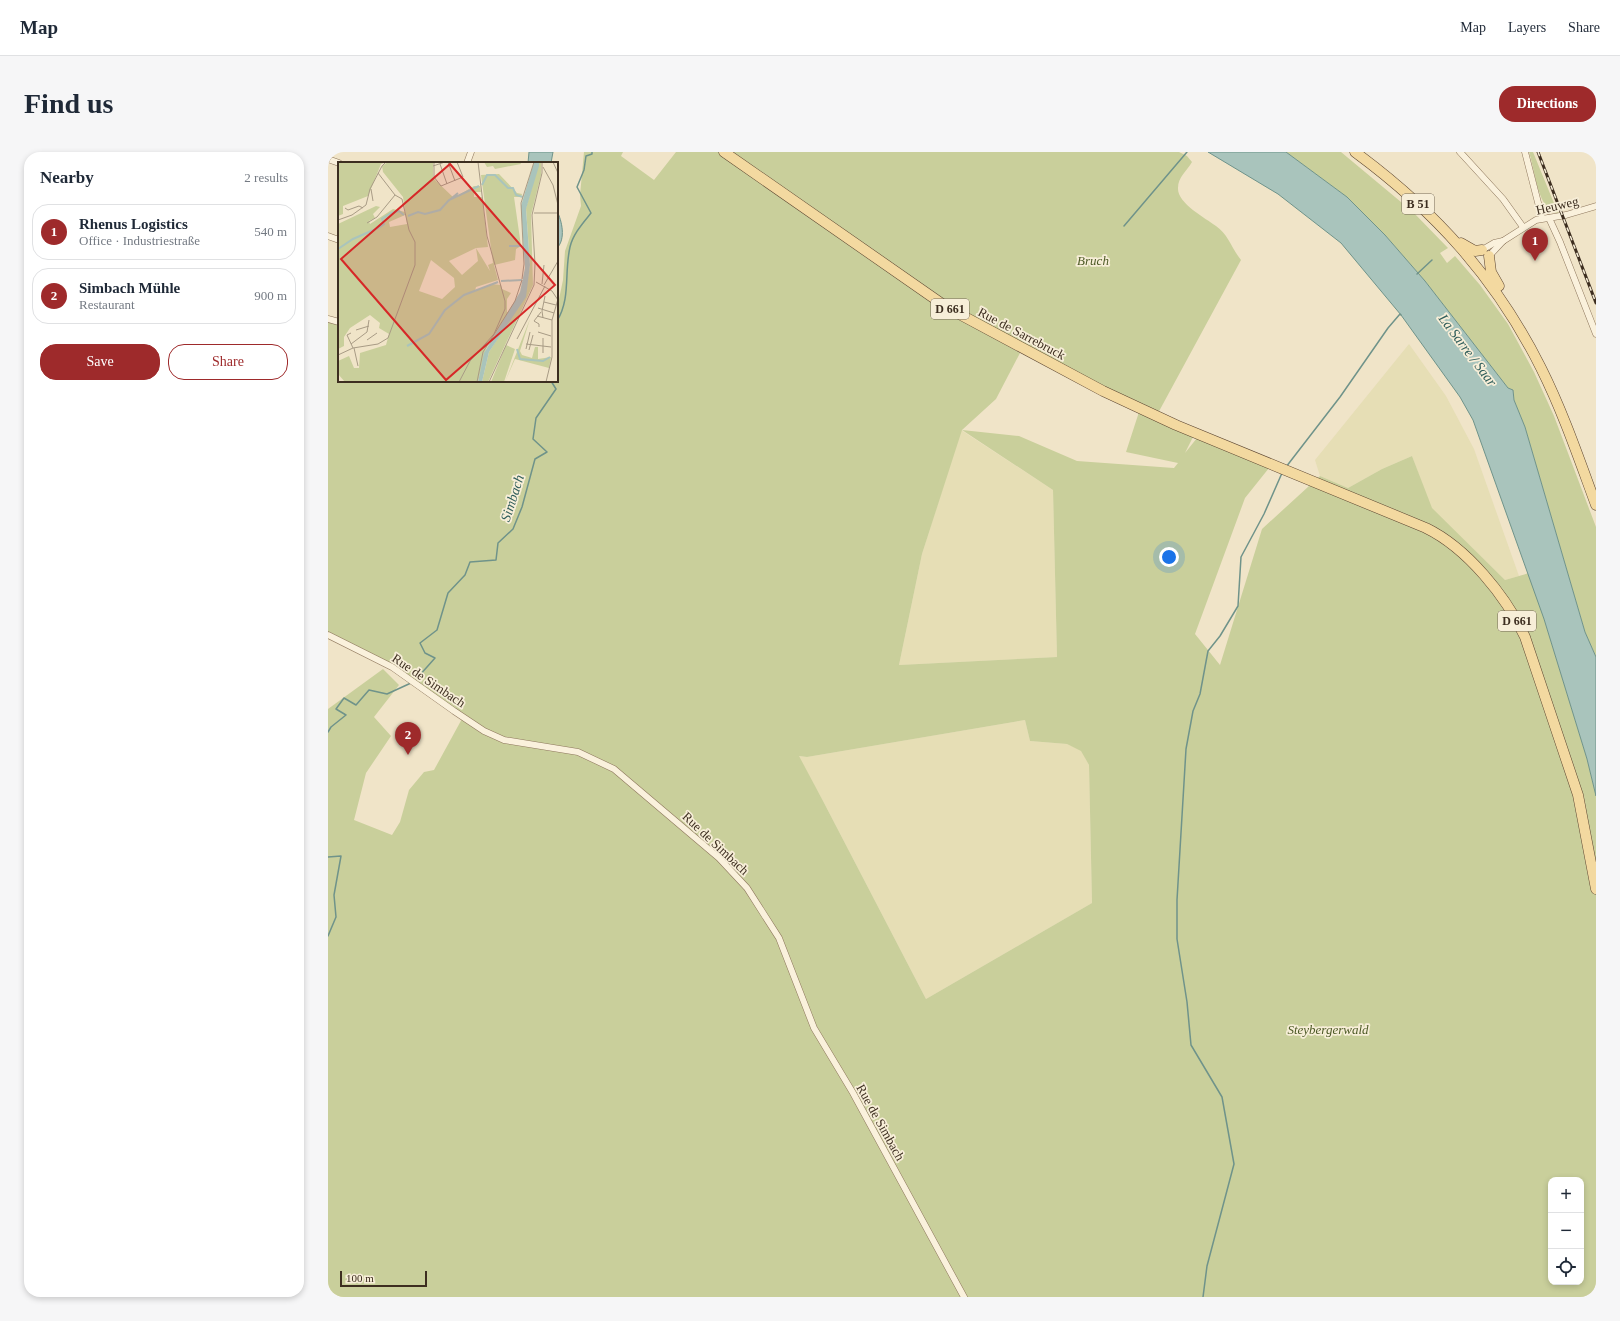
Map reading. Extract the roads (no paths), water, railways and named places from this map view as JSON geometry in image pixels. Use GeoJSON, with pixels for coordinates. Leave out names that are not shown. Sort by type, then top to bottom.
{"type":"FeatureCollection","features":[{"type":"Feature","properties":{"kind":"main road","name":"Rue de Sarrebruck"},"geometry":{"type":"LineString","coordinates":[[724,152],[948,308],[1103,391],[1156,417],[1434,532],[1460,551],[1504,600],[1514,615],[1525,637],[1571,772],[1584,822],[1596,889]]}},
{"type":"Feature","properties":{"kind":"main road","name":"B 51"},"geometry":{"type":"LineString","coordinates":[[1355,152],[1419,205],[1454,239],[1506,306],[1531,349],[1548,384],[1596,505]]}},
{"type":"Feature","properties":{"kind":"main road","name":"B 51"},"geometry":{"type":"LineString","coordinates":[[1454,239],[1475,251],[1486,253],[1491,272],[1503,293],[1506,306]]}},
{"type":"Feature","properties":{"kind":"main road"},"geometry":{"type":"LineString","coordinates":[[1473,262],[1480,262],[1486,253]]}},
{"type":"Feature","properties":{"kind":"street"},"geometry":{"type":"LineString","coordinates":[[467,162],[471,152]]}},
{"type":"Feature","properties":{"kind":"street"},"geometry":{"type":"LineString","coordinates":[[1460,152],[1503,199],[1523,227]]}},
{"type":"Feature","properties":{"kind":"street"},"geometry":{"type":"LineString","coordinates":[[1525,152],[1546,218],[1560,242],[1596,334]]}},
{"type":"Feature","properties":{"kind":"street"},"geometry":{"type":"LineString","coordinates":[[328,159],[338,163]]}},
{"type":"Feature","properties":{"kind":"street","name":"Heuweg"},"geometry":{"type":"LineString","coordinates":[[1486,253],[1523,227],[1546,218],[1570,214],[1596,206]]}},
{"type":"Feature","properties":{"kind":"street"},"geometry":{"type":"LineString","coordinates":[[328,236],[338,240]]}},
{"type":"Feature","properties":{"kind":"street"},"geometry":{"type":"LineString","coordinates":[[328,319],[338,322]]}},
{"type":"Feature","properties":{"kind":"street","name":"Rue de Simbach"},"geometry":{"type":"LineString","coordinates":[[328,635],[392,667],[484,731],[504,740],[578,752],[614,769],[713,853],[733,872],[762,910],[780,938],[814,1028],[853,1093],[964,1297]]}},
{"type":"Feature","properties":{"kind":"water"},"geometry":{"type":"Polygon","coordinates":[[[529,152],[553,152],[551,162],[528,162],[529,152]]]}},
{"type":"Feature","properties":{"kind":"water","name":"La Sarre / Saar"},"geometry":{"type":"Polygon","coordinates":[[[1208,152],[1286,152],[1347,197],[1385,235],[1425,281],[1508,388],[1513,390],[1514,400],[1525,427],[1585,632],[1596,657],[1596,796],[1587,759],[1544,619],[1473,420],[1460,397],[1401,315],[1341,243],[1278,194],[1208,152]]]}},
{"type":"Feature","properties":{"kind":"water"},"geometry":{"type":"Polygon","coordinates":[[[558,214],[562,225],[562,240],[558,247],[558,214]]]}},
{"type":"Feature","properties":{"kind":"waterway","name":"Simbach"},"geometry":{"type":"LineString","coordinates":[[558,319],[566,294],[568,257],[571,242],[591,213],[577,187],[584,170],[586,156],[592,154],[592,152]]}},
{"type":"Feature","properties":{"kind":"waterway"},"geometry":{"type":"LineString","coordinates":[[1124,226],[1187,152]]}},
{"type":"Feature","properties":{"kind":"waterway"},"geometry":{"type":"LineString","coordinates":[[1417,274],[1432,260]]}},
{"type":"Feature","properties":{"kind":"waterway"},"geometry":{"type":"LineString","coordinates":[[1286,467],[1340,397],[1388,328],[1400,314],[1401,315]]}},
{"type":"Feature","properties":{"kind":"waterway","name":"Simbach"},"geometry":{"type":"LineString","coordinates":[[419,676],[435,658],[425,653],[420,643],[437,630],[448,593],[465,575],[470,562],[496,560],[498,543],[513,529],[522,507],[535,459],[547,452],[533,439],[536,418],[556,389],[552,382]]}},
{"type":"Feature","properties":{"kind":"waterway"},"geometry":{"type":"LineString","coordinates":[[1203,1297],[1207,1266],[1234,1164],[1222,1097],[1191,1045],[1187,1002],[1177,939],[1177,900],[1186,749],[1193,711],[1200,694],[1208,651],[1220,636],[1238,606],[1241,557],[1264,514],[1282,473]]}},
{"type":"Feature","properties":{"kind":"waterway","name":"Simbach"},"geometry":{"type":"LineString","coordinates":[[328,732],[331,727],[346,715],[336,709],[344,698],[356,705],[369,690],[387,694],[411,683]]}},
{"type":"Feature","properties":{"kind":"waterway","name":"Simbach"},"geometry":{"type":"LineString","coordinates":[[328,857],[341,856],[334,895],[336,917],[328,936]]}},
{"type":"Feature","properties":{"kind":"railway"},"geometry":{"type":"LineString","coordinates":[[1538,152],[1596,303]]}},
{"type":"Feature","properties":{"kind":"place","name":"Rhenus Logistics"},"geometry":{"type":"Point","coordinates":[1535,261]}},
{"type":"Feature","properties":{"kind":"place","name":"Simbach Mühle"},"geometry":{"type":"Point","coordinates":[408,755]}},
{"type":"Feature","properties":{"kind":"park label","name":"Bruch"},"geometry":{"type":"Point","coordinates":[1093,260]}},
{"type":"Feature","properties":{"kind":"park label","name":"Steybergerwald"},"geometry":{"type":"Point","coordinates":[1328,1029]}}]}
